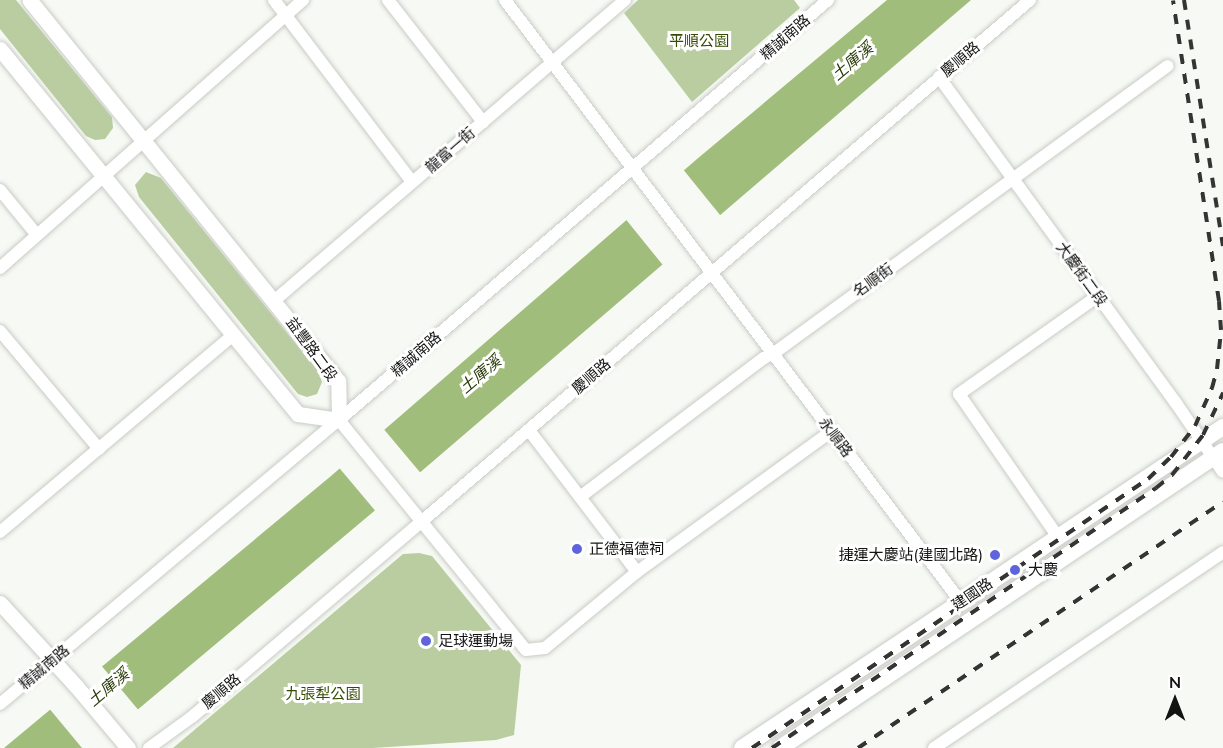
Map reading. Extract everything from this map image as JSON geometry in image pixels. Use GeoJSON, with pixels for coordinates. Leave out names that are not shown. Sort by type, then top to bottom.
{"type":"FeatureCollection","features":[{"type":"Feature","properties":{"kind":"main road","name":"建國路"},"geometry":{"type":"LineString","coordinates":[[742,748],[1223,428]]}},
{"type":"Feature","properties":{"kind":"main road","name":"建國路"},"geometry":{"type":"LineString","coordinates":[[780,748],[1218,454]]}},
{"type":"Feature","properties":{"kind":"street","name":"益豐路二段"},"geometry":{"type":"LineString","coordinates":[[30,0],[275,300],[338,381],[339,420]]}},
{"type":"Feature","properties":{"kind":"street"},"geometry":{"type":"LineString","coordinates":[[274,0],[412,182]]}},
{"type":"Feature","properties":{"kind":"street"},"geometry":{"type":"LineString","coordinates":[[0,268],[303,0]]}},
{"type":"Feature","properties":{"kind":"street"},"geometry":{"type":"LineString","coordinates":[[388,0],[483,122]]}},
{"type":"Feature","properties":{"kind":"street"},"geometry":{"type":"LineString","coordinates":[[505,0],[633,168]]}},
{"type":"Feature","properties":{"kind":"street","name":"龍富一街"},"geometry":{"type":"LineString","coordinates":[[275,300],[625,0]]}},
{"type":"Feature","properties":{"kind":"street","name":"精誠南路"},"geometry":{"type":"LineString","coordinates":[[0,704],[339,420],[828,0]]}},
{"type":"Feature","properties":{"kind":"street","name":"慶順路"},"geometry":{"type":"LineString","coordinates":[[149,748],[193,716],[422,522],[1030,0]]}},
{"type":"Feature","properties":{"kind":"street"},"geometry":{"type":"LineString","coordinates":[[0,49],[298,414],[339,420],[526,650],[545,648],[637,572],[832,431]]}},
{"type":"Feature","properties":{"kind":"street","name":"名順街"},"geometry":{"type":"LineString","coordinates":[[580,497],[764,358],[774,353],[1011,178],[1168,66]]}},
{"type":"Feature","properties":{"kind":"street","name":"大慶街二段"},"geometry":{"type":"LineString","coordinates":[[939,77],[1203,441],[1218,454],[1223,472]]}},
{"type":"Feature","properties":{"kind":"street","name":"永順路"},"geometry":{"type":"LineString","coordinates":[[633,168],[961,602]]}},
{"type":"Feature","properties":{"kind":"street"},"geometry":{"type":"LineString","coordinates":[[0,190],[37,235]]}},
{"type":"Feature","properties":{"kind":"street"},"geometry":{"type":"LineString","coordinates":[[1058,537],[960,394],[1098,296]]}},
{"type":"Feature","properties":{"kind":"street"},"geometry":{"type":"LineString","coordinates":[[0,331],[99,449]]}},
{"type":"Feature","properties":{"kind":"street"},"geometry":{"type":"LineString","coordinates":[[0,532],[233,335]]}},
{"type":"Feature","properties":{"kind":"street"},"geometry":{"type":"LineString","coordinates":[[529,430],[637,572]]}},
{"type":"Feature","properties":{"kind":"street"},"geometry":{"type":"LineString","coordinates":[[934,748],[1223,552]]}},
{"type":"Feature","properties":{"kind":"street"},"geometry":{"type":"LineString","coordinates":[[0,603],[126,745]]}},
{"type":"Feature","properties":{"kind":"green space"},"geometry":{"type":"Polygon","coordinates":[[[0,0],[16,0],[112,117],[113,128],[105,139],[95,140],[86,136],[0,29],[0,0]]]}},
{"type":"Feature","properties":{"kind":"green space","name":"平順公園"},"geometry":{"type":"Polygon","coordinates":[[[638,0],[794,0],[800,8],[692,102],[624,13],[638,0]]]}},
{"type":"Feature","properties":{"kind":"green space"},"geometry":{"type":"Polygon","coordinates":[[[146,172],[161,178],[318,371],[322,382],[317,394],[307,397],[298,394],[139,197],[135,185],[146,172]]]}},
{"type":"Feature","properties":{"kind":"green space","name":"九張犁公園"},"geometry":{"type":"Polygon","coordinates":[[[419,553],[432,556],[521,665],[514,735],[496,740],[373,748],[173,748],[403,554],[419,553]]]}},
{"type":"Feature","properties":{"kind":"water","name":"土庫溪"},"geometry":{"type":"Polygon","coordinates":[[[887,0],[971,0],[410,481],[92,748],[4,748],[331,476],[697,159],[887,0]]]}},
{"type":"Feature","properties":{"kind":"pier"},"geometry":{"type":"Polygon","coordinates":[[[682,168],[722,217],[663,265],[623,216],[682,168]]]}},
{"type":"Feature","properties":{"kind":"pier"},"geometry":{"type":"Polygon","coordinates":[[[382,427],[422,474],[377,512],[337,465],[382,427]]]}},
{"type":"Feature","properties":{"kind":"pier"},"geometry":{"type":"Polygon","coordinates":[[[100,664],[140,712],[97,748],[82,748],[48,707],[100,664]]]}},
{"type":"Feature","properties":{"kind":"railway"},"geometry":{"type":"LineString","coordinates":[[752,748],[1148,479],[1171,457],[1195,426],[1212,388],[1217,369],[1221,330],[1219,301],[1173,0]]}},
{"type":"Feature","properties":{"kind":"railway"},"geometry":{"type":"LineString","coordinates":[[1184,0],[1223,246]]}},
{"type":"Feature","properties":{"kind":"railway"},"geometry":{"type":"LineString","coordinates":[[772,748],[1156,488],[1172,475],[1203,435],[1223,393]]}},
{"type":"Feature","properties":{"kind":"railway"},"geometry":{"type":"LineString","coordinates":[[858,748],[1223,502]]}},
{"type":"Feature","properties":{"kind":"place","name":"正德福德祠"},"geometry":{"type":"Point","coordinates":[577,549]}},
{"type":"Feature","properties":{"kind":"place","name":"捷運大慶站(建國北路)"},"geometry":{"type":"Point","coordinates":[995,555]}},
{"type":"Feature","properties":{"kind":"place","name":"大慶"},"geometry":{"type":"Point","coordinates":[1015,570]}},
{"type":"Feature","properties":{"kind":"place","name":"足球運動場"},"geometry":{"type":"Point","coordinates":[426,641]}}]}
